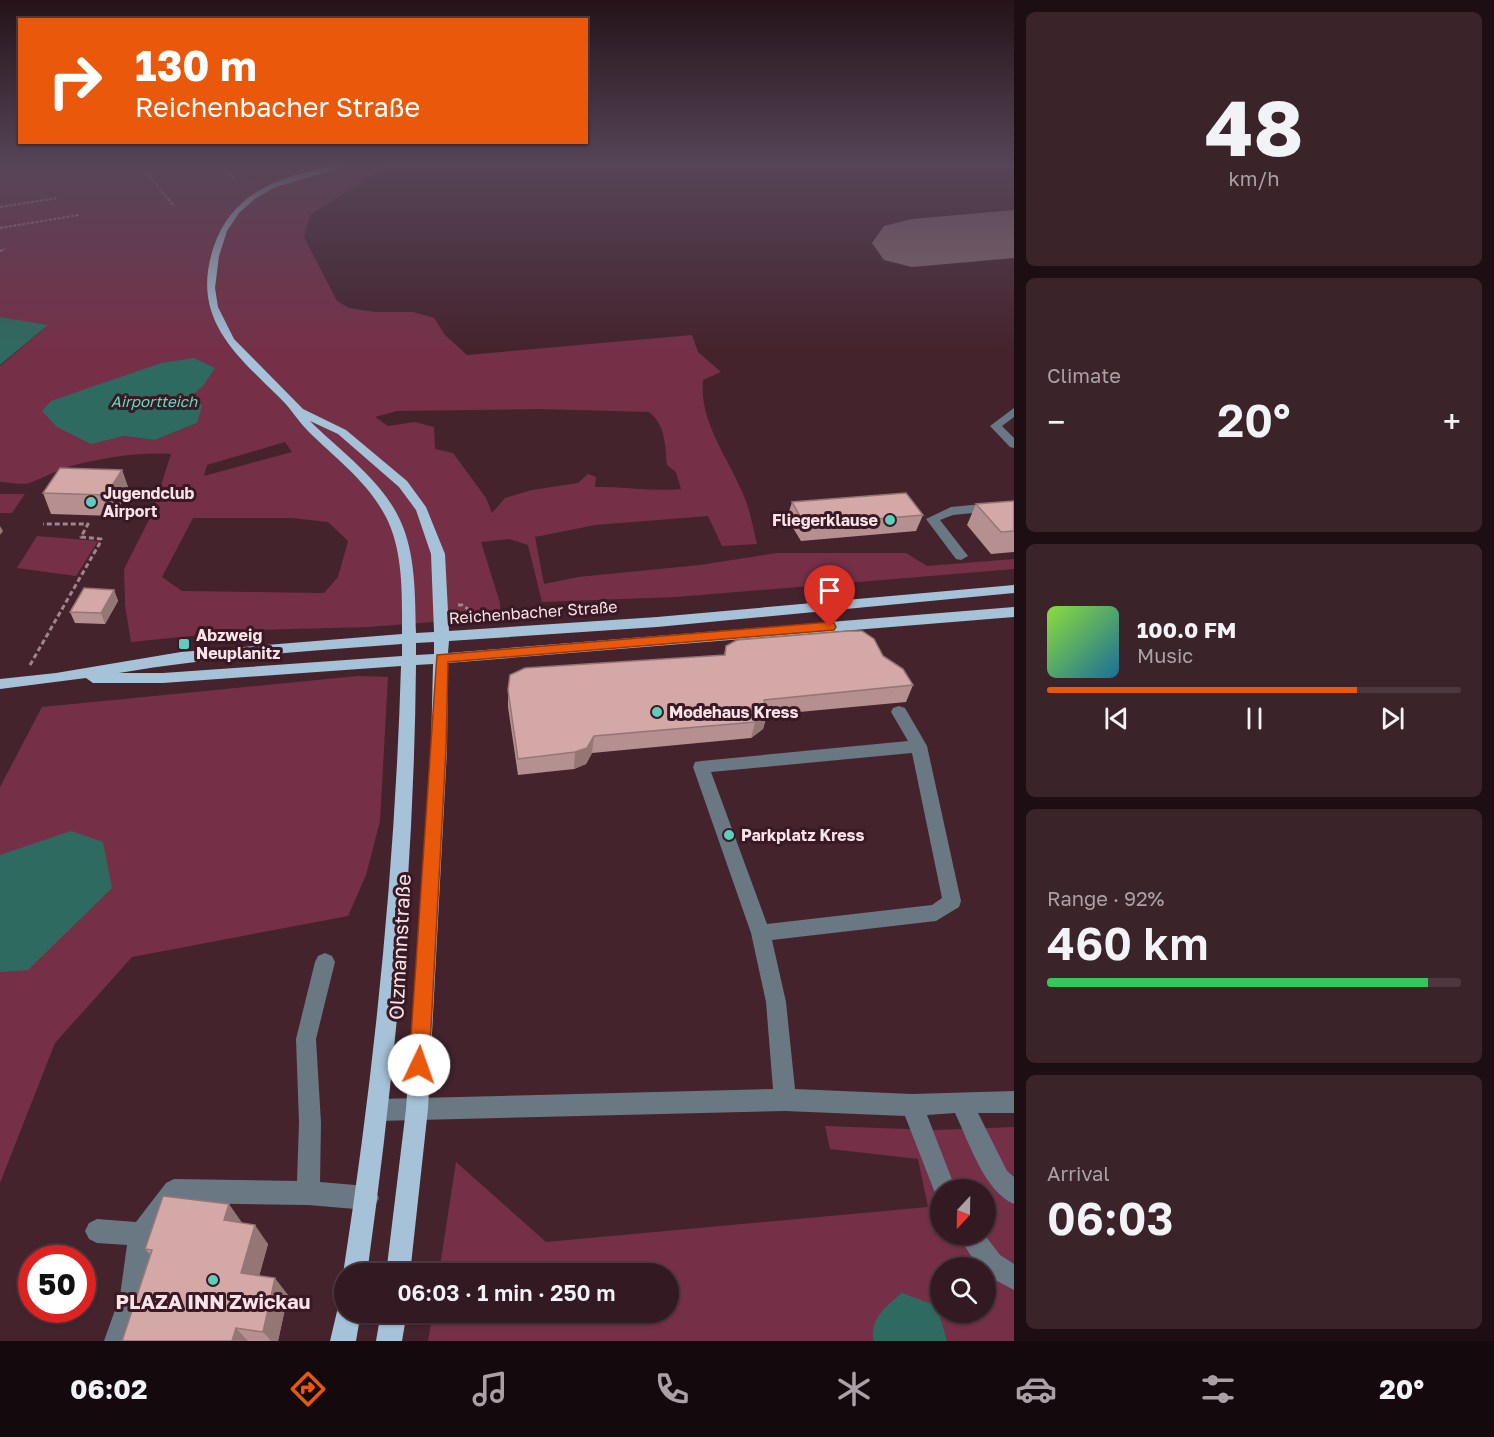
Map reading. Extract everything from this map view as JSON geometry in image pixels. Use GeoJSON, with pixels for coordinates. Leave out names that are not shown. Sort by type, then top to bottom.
{"type":"FeatureCollection","features":[{"type":"Feature","properties":{"kind":"main road"},"geometry":{"type":"LineString","coordinates":[[225,227],[214,260],[211,293],[217,317],[238,350],[298,410]]}},
{"type":"Feature","properties":{"kind":"main road","name":"Olzmannstraße"},"geometry":{"type":"LineString","coordinates":[[298,410],[342,432],[381,463],[408,490],[422,510],[438,554],[442,658],[439,749],[417,1109],[399,1263]]}},
{"type":"Feature","properties":{"kind":"main road","name":"Olzmannstraße"},"geometry":{"type":"LineString","coordinates":[[298,410],[307,425],[332,447],[381,499],[396,524],[403,555],[408,597],[406,802],[378,1110],[357,1263]]}},
{"type":"Feature","properties":{"kind":"main road","name":"Reichenbacher Straße"},"geometry":{"type":"LineString","coordinates":[[56,678],[181,657],[408,638],[657,621],[1014,589]]}},
{"type":"Feature","properties":{"kind":"main road","name":"Reichenbacher Straße"},"geometry":{"type":"LineString","coordinates":[[0,684],[56,678],[163,678],[1014,612]]}},
{"type":"Feature","properties":{"kind":"main road"},"geometry":{"type":"LineString","coordinates":[[343,1341],[346,1323]]}},
{"type":"Feature","properties":{"kind":"main road"},"geometry":{"type":"LineString","coordinates":[[389,1341],[392,1323]]}},
{"type":"Feature","properties":{"kind":"lane"},"geometry":{"type":"LineString","coordinates":[[1014,411],[996,426],[1014,445]]}},
{"type":"Feature","properties":{"kind":"lane"},"geometry":{"type":"LineString","coordinates":[[961,556],[932,519],[951,511],[1014,505]]}},
{"type":"Feature","properties":{"kind":"lane"},"geometry":{"type":"LineString","coordinates":[[761,933],[936,913],[952,901],[919,746],[899,712]]}},
{"type":"Feature","properties":{"kind":"lane"},"geometry":{"type":"LineString","coordinates":[[785,1100],[776,1002],[761,933],[701,767],[919,746]]}},
{"type":"Feature","properties":{"kind":"lane"},"geometry":{"type":"LineString","coordinates":[[308,1192],[310,1123],[306,1039],[325,962]]}},
{"type":"Feature","properties":{"kind":"lane"},"geometry":{"type":"LineString","coordinates":[[378,1110],[785,1100],[912,1105],[1014,1102]]}},
{"type":"Feature","properties":{"kind":"lane"},"geometry":{"type":"LineString","coordinates":[[961,1102],[999,1179],[1014,1192]]}},
{"type":"Feature","properties":{"kind":"lane"},"geometry":{"type":"LineString","coordinates":[[912,1105],[941,1179]]}},
{"type":"Feature","properties":{"kind":"lane"},"geometry":{"type":"LineString","coordinates":[[117,1341],[134,1296],[141,1234],[174,1191],[308,1192],[367,1198]]}},
{"type":"Feature","properties":{"kind":"lane"},"geometry":{"type":"LineString","coordinates":[[97,1231],[141,1234]]}},
{"type":"Feature","properties":{"kind":"lane"},"geometry":{"type":"LineString","coordinates":[[977,1245],[991,1264],[1014,1278]]}},
{"type":"Feature","properties":{"kind":"path"},"geometry":{"type":"LineString","coordinates":[[0,251],[5,249]]}},
{"type":"Feature","properties":{"kind":"path"},"geometry":{"type":"LineString","coordinates":[[20,681],[101,538],[81,537],[88,524],[43,524]]}},
{"type":"Feature","properties":{"kind":"path"},"geometry":{"type":"LineString","coordinates":[[462,605],[482,617]]}},
{"type":"Feature","properties":{"kind":"shaded area"},"geometry":{"type":"Polygon","coordinates":[[[0,227],[307,227],[304,237],[337,301],[349,308],[375,312],[413,312],[434,318],[445,335],[467,355],[692,335],[698,352],[721,372],[703,380],[705,410],[745,500],[757,544],[722,546],[708,516],[595,525],[535,537],[544,584],[578,577],[700,565],[777,553],[906,553],[927,566],[1014,559],[1014,569],[676,597],[542,602],[528,545],[509,539],[481,542],[500,603],[500,617],[368,627],[250,630],[131,642],[125,605],[124,569],[151,516],[171,454],[108,458],[61,469],[29,483],[0,482],[0,366],[47,326],[0,317],[0,227]],[[161,363],[109,382],[122,436],[155,440],[197,423],[192,396],[203,386],[161,363]],[[539,409],[397,411],[375,417],[388,426],[415,422],[434,427],[435,449],[453,453],[486,498],[492,513],[505,498],[532,490],[578,483],[588,474],[596,477],[595,487],[681,489],[676,472],[667,465],[662,429],[649,412],[539,409]],[[285,442],[207,465],[204,476],[292,452],[285,442]],[[193,518],[162,577],[182,591],[324,593],[338,577],[348,541],[328,522],[292,518],[193,518]]]}},
{"type":"Feature","properties":{"kind":"shaded area"},"geometry":{"type":"Polygon","coordinates":[[[0,494],[25,494],[12,513],[0,513],[0,494]]]}},
{"type":"Feature","properties":{"kind":"shaded area"},"geometry":{"type":"Polygon","coordinates":[[[37,536],[98,541],[76,576],[17,568],[37,536]]]}},
{"type":"Feature","properties":{"kind":"shaded area"},"geometry":{"type":"Polygon","coordinates":[[[358,676],[388,677],[380,821],[366,875],[348,916],[132,957],[55,1043],[0,1183],[0,787],[42,707],[358,676]]]}},
{"type":"Feature","properties":{"kind":"shaded area"},"geometry":{"type":"Polygon","coordinates":[[[825,1126],[934,1130],[1014,1127],[1014,1341],[428,1341],[431,1323],[679,1323],[679,1263],[441,1263],[456,1162],[546,1242],[928,1207],[918,1159],[830,1149],[825,1126]]]}},
{"type":"Feature","properties":{"kind":"water"},"geometry":{"type":"Polygon","coordinates":[[[0,317],[48,325],[0,365],[0,317]]]}},
{"type":"Feature","properties":{"kind":"water","name":"Airportteich"},"geometry":{"type":"Polygon","coordinates":[[[194,358],[215,368],[203,386],[192,396],[202,406],[197,423],[155,440],[123,436],[91,444],[57,427],[42,411],[51,401],[161,363],[194,358]]]}},
{"type":"Feature","properties":{"kind":"water"},"geometry":{"type":"Polygon","coordinates":[[[71,831],[103,842],[112,888],[28,970],[0,972],[0,855],[71,831]]]}},
{"type":"Feature","properties":{"kind":"water"},"geometry":{"type":"Polygon","coordinates":[[[902,1293],[930,1303],[930,1323],[942,1323],[947,1341],[874,1341],[874,1326],[885,1307],[902,1293]]]}},
{"type":"Feature","properties":{"kind":"building"},"geometry":{"type":"Polygon","coordinates":[[[60,468],[122,470],[106,495],[43,493],[60,468]]]}},
{"type":"Feature","properties":{"kind":"building"},"geometry":{"type":"Polygon","coordinates":[[[906,493],[923,515],[805,525],[792,502],[906,493]]]}},
{"type":"Feature","properties":{"kind":"building"},"geometry":{"type":"Polygon","coordinates":[[[1014,501],[1014,531],[1001,532],[976,504],[1014,501]]]}},
{"type":"Feature","properties":{"kind":"building"},"geometry":{"type":"Polygon","coordinates":[[[84,588],[114,590],[101,613],[70,612],[84,588]]]}},
{"type":"Feature","properties":{"kind":"building","name":"Modehaus Kress"},"geometry":{"type":"Polygon","coordinates":[[[862,631],[874,639],[883,656],[903,669],[913,685],[764,700],[767,713],[755,722],[594,736],[587,748],[575,752],[518,759],[508,690],[510,675],[525,668],[725,655],[726,646],[737,640],[862,631]]]}},
{"type":"Feature","properties":{"kind":"building","name":"PLAZA INN Zwickau"},"geometry":{"type":"Polygon","coordinates":[[[163,1196],[229,1204],[224,1220],[255,1225],[241,1273],[275,1278],[263,1332],[236,1328],[232,1341],[122,1341],[152,1250],[145,1249],[163,1196]]]}},
{"type":"Feature","properties":{"kind":"runway"},"geometry":{"type":"LineString","coordinates":[[912,243],[1014,234]]}},
{"type":"Feature","properties":{"kind":"place","name":"Jugendclub Airport"},"geometry":{"type":"Point","coordinates":[91,502]}},
{"type":"Feature","properties":{"kind":"place","name":"Fliegerklause"},"geometry":{"type":"Point","coordinates":[890,520]}},
{"type":"Feature","properties":{"kind":"place","name":"Abzweig Neuplanitz"},"geometry":{"type":"Point","coordinates":[184,644]}},
{"type":"Feature","properties":{"kind":"place","name":"Modehaus Kress"},"geometry":{"type":"Point","coordinates":[657,712]}},
{"type":"Feature","properties":{"kind":"place","name":"Parkplatz Kress"},"geometry":{"type":"Point","coordinates":[729,835]}},
{"type":"Feature","properties":{"kind":"place","name":"PLAZA INN Zwickau"},"geometry":{"type":"Point","coordinates":[213,1280]}},
{"type":"Feature","properties":{"kind":"route"},"geometry":{"type":"LineString","coordinates":[[419,1065],[439,749],[442,658],[830,627]]}}]}
